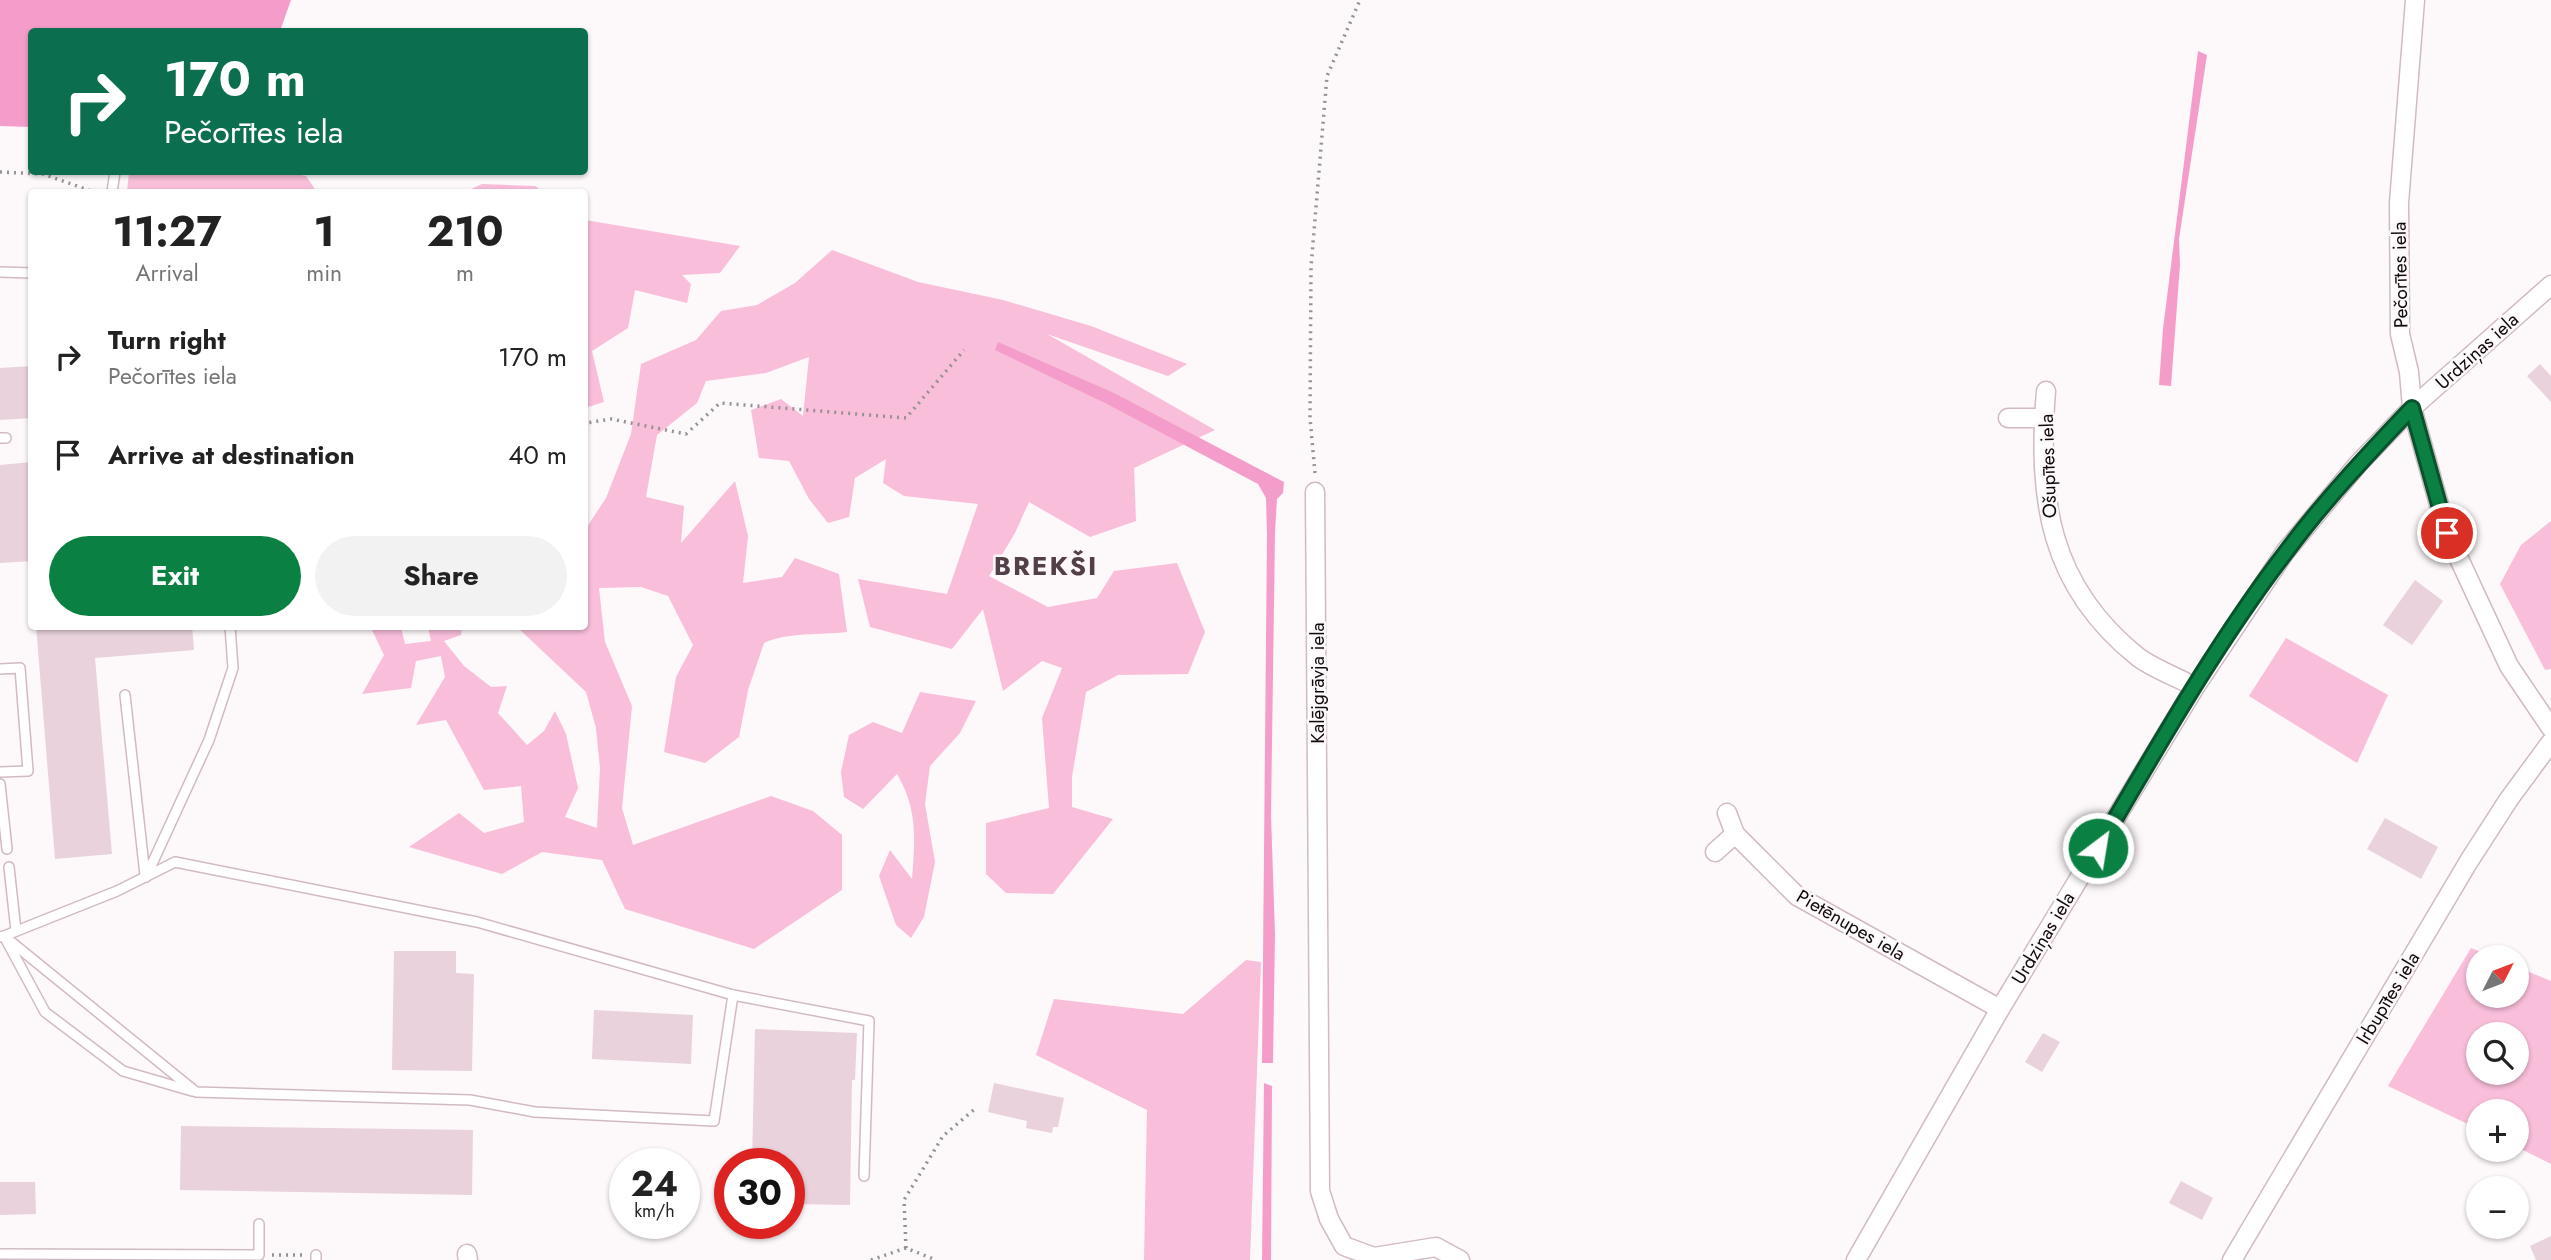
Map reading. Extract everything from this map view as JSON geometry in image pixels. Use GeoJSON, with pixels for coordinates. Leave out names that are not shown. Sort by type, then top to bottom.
{"type":"FeatureCollection","features":[{"type":"Feature","properties":{"kind":"street","name":"Pečorītes iela"},"geometry":{"type":"LineString","coordinates":[[2415,0],[2399,217],[2400,334],[2409,372],[2412,408],[2447,533],[2509,666],[2551,728]]}},
{"type":"Feature","properties":{"kind":"street","name":"Urdziņas iela"},"geometry":{"type":"LineString","coordinates":[[1856,1260],[2000,1009],[2195,687],[2285,552],[2358,464],[2412,408],[2551,285]]}},
{"type":"Feature","properties":{"kind":"street","name":"Ošupītes iela"},"geometry":{"type":"LineString","coordinates":[[2046,391],[2044,418],[2048,521],[2062,563],[2089,610],[2139,658],[2195,687]]}},
{"type":"Feature","properties":{"kind":"street"},"geometry":{"type":"LineString","coordinates":[[2008,418],[2044,418]]}},
{"type":"Feature","properties":{"kind":"street","name":"Kalējgrāvja iela"},"geometry":{"type":"LineString","coordinates":[[1315,492],[1320,1192],[1329,1219],[1344,1245],[1374,1257],[1436,1247],[1460,1260]]}},
{"type":"Feature","properties":{"kind":"street","name":"Irbupītes iela"},"geometry":{"type":"LineString","coordinates":[[2232,1260],[2469,861],[2508,799],[2551,741]]}},
{"type":"Feature","properties":{"kind":"street","name":"Pietēnupes iela"},"geometry":{"type":"LineString","coordinates":[[1727,813],[1735,834],[1797,896],[2000,1009]]}},
{"type":"Feature","properties":{"kind":"street"},"geometry":{"type":"LineString","coordinates":[[1715,852],[1735,834]]}},
{"type":"Feature","properties":{"kind":"lane"},"geometry":{"type":"LineString","coordinates":[[0,272],[28,272]]}},
{"type":"Feature","properties":{"kind":"lane"},"geometry":{"type":"LineString","coordinates":[[146,877],[209,740],[233,668],[230,630]]}},
{"type":"Feature","properties":{"kind":"lane"},"geometry":{"type":"LineString","coordinates":[[0,669],[20,668],[28,771],[0,772]]}},
{"type":"Feature","properties":{"kind":"lane"},"geometry":{"type":"LineString","coordinates":[[125,695],[146,877]]}},
{"type":"Feature","properties":{"kind":"lane"},"geometry":{"type":"LineString","coordinates":[[0,785],[7,849]]}},
{"type":"Feature","properties":{"kind":"lane"},"geometry":{"type":"LineString","coordinates":[[2,936],[176,862],[477,922],[733,995],[869,1021],[864,1176]]}},
{"type":"Feature","properties":{"kind":"lane"},"geometry":{"type":"LineString","coordinates":[[9,867],[16,931]]}},
{"type":"Feature","properties":{"kind":"lane"},"geometry":{"type":"LineString","coordinates":[[2,936],[45,1012],[123,1071],[196,1092],[470,1100],[535,1112],[714,1121],[733,995]]}},
{"type":"Feature","properties":{"kind":"lane"},"geometry":{"type":"LineString","coordinates":[[2,936],[196,1092]]}},
{"type":"Feature","properties":{"kind":"lane"},"geometry":{"type":"LineString","coordinates":[[0,1254],[39,1258],[259,1255],[259,1224]]}},
{"type":"Feature","properties":{"kind":"path"},"geometry":{"type":"LineString","coordinates":[[1315,492],[1310,418],[1311,267],[1327,76],[1360,0]]}},
{"type":"Feature","properties":{"kind":"path"},"geometry":{"type":"LineString","coordinates":[[0,172],[28,173]]}},
{"type":"Feature","properties":{"kind":"path"},"geometry":{"type":"LineString","coordinates":[[46,175],[86,189]]}},
{"type":"Feature","properties":{"kind":"path"},"geometry":{"type":"LineString","coordinates":[[588,423],[611,419],[686,434],[720,403],[906,418],[964,349]]}},
{"type":"Feature","properties":{"kind":"path"},"geometry":{"type":"LineString","coordinates":[[906,1248],[904,1200],[943,1136],[976,1108]]}},
{"type":"Feature","properties":{"kind":"path"},"geometry":{"type":"LineString","coordinates":[[871,1260],[906,1248],[936,1260]]}},
{"type":"Feature","properties":{"kind":"path"},"geometry":{"type":"LineString","coordinates":[[259,1255],[316,1257]]}},
{"type":"Feature","properties":{"kind":"shaded area"},"geometry":{"type":"Polygon","coordinates":[[[0,0],[291,0],[281,28],[28,28],[28,127],[0,126],[0,0]]]}},
{"type":"Feature","properties":{"kind":"shaded area"},"geometry":{"type":"Polygon","coordinates":[[[2198,51],[2207,55],[2179,239],[2180,265],[2171,386],[2159,385],[2163,329],[2198,51]]]}},
{"type":"Feature","properties":{"kind":"shaded area"},"geometry":{"type":"Polygon","coordinates":[[[129,175],[301,175],[306,176],[315,189],[127,189],[129,175]]]}},
{"type":"Feature","properties":{"kind":"shaded area"},"geometry":{"type":"Polygon","coordinates":[[[482,184],[535,186],[540,189],[471,189],[482,184]]]}},
{"type":"Feature","properties":{"kind":"shaded area"},"geometry":{"type":"Polygon","coordinates":[[[588,221],[740,246],[720,273],[682,275],[691,284],[687,303],[635,290],[628,328],[592,351],[604,402],[588,407],[588,221]]]}},
{"type":"Feature","properties":{"kind":"shaded area"},"geometry":{"type":"Polygon","coordinates":[[[832,250],[918,282],[1003,300],[1091,326],[1187,364],[1168,376],[1047,334],[1215,430],[1134,468],[1136,521],[1090,537],[1029,502],[1015,533],[989,576],[1048,607],[1097,598],[1114,571],[1177,563],[1205,632],[1188,674],[1118,675],[1086,692],[1072,777],[1072,807],[1113,819],[1053,894],[1006,893],[986,874],[986,823],[1049,808],[1042,718],[1062,668],[1042,661],[1003,691],[983,609],[952,649],[870,627],[858,579],[947,594],[978,504],[904,496],[883,483],[886,459],[855,478],[849,517],[828,523],[809,499],[789,461],[759,458],[751,410],[781,399],[803,416],[809,357],[766,373],[706,381],[697,403],[657,435],[646,497],[684,506],[681,543],[735,481],[748,536],[743,583],[782,577],[795,558],[839,574],[847,632],[793,635],[764,643],[748,690],[739,737],[705,763],[664,752],[676,677],[693,645],[668,596],[641,587],[599,588],[605,642],[632,706],[622,808],[633,845],[771,796],[813,811],[842,835],[842,890],[754,949],[625,909],[602,860],[542,852],[502,874],[409,847],[459,813],[484,833],[524,822],[521,786],[484,790],[446,720],[416,725],[445,677],[441,656],[416,661],[411,688],[362,694],[384,655],[372,630],[402,630],[405,644],[431,641],[429,630],[462,630],[461,635],[444,641],[464,666],[491,687],[507,686],[498,713],[527,745],[544,731],[555,711],[566,734],[578,788],[565,817],[597,828],[600,768],[596,728],[586,692],[520,630],[588,630],[588,525],[606,498],[631,434],[641,364],[696,340],[721,311],[757,305],[795,283],[832,250]]]}},
{"type":"Feature","properties":{"kind":"shaded area"},"geometry":{"type":"Polygon","coordinates":[[[998,342],[1114,393],[1284,482],[1283,493],[1277,499],[1275,532],[1271,815],[1275,934],[1273,1063],[1262,1063],[1266,498],[1258,484],[1107,404],[995,350],[998,342]]]}},
{"type":"Feature","properties":{"kind":"shaded area"},"geometry":{"type":"Polygon","coordinates":[[[2551,521],[2551,669],[2545,670],[2500,584],[2521,545],[2551,521]]]}},
{"type":"Feature","properties":{"kind":"shaded area"},"geometry":{"type":"Polygon","coordinates":[[[2286,638],[2388,695],[2357,763],[2249,696],[2286,638]]]}},
{"type":"Feature","properties":{"kind":"shaded area"},"geometry":{"type":"Polygon","coordinates":[[[920,692],[976,701],[960,733],[930,766],[925,804],[935,862],[924,917],[911,938],[896,925],[879,876],[890,850],[912,879],[914,825],[904,787],[897,774],[863,809],[844,797],[841,772],[849,735],[873,722],[902,733],[920,692]]]}},
{"type":"Feature","properties":{"kind":"shaded area"},"geometry":{"type":"Polygon","coordinates":[[[2466,956],[2466,1008],[2529,1008],[2529,972],[2551,981],[2551,1164],[2529,1153],[2529,1099],[2466,1099],[2466,1123],[2388,1086],[2466,956]]]}},
{"type":"Feature","properties":{"kind":"shaded area"},"geometry":{"type":"Polygon","coordinates":[[[1246,960],[1261,962],[1250,1260],[1144,1260],[1147,1110],[1036,1055],[1054,999],[1183,1014],[1246,960]]]}},
{"type":"Feature","properties":{"kind":"shaded area"},"geometry":{"type":"Polygon","coordinates":[[[1264,1083],[1272,1086],[1271,1260],[1262,1260],[1264,1083]]]}},
{"type":"Feature","properties":{"kind":"building"},"geometry":{"type":"Polygon","coordinates":[[[2540,364],[2551,376],[2551,402],[2527,376],[2540,364]]]}},
{"type":"Feature","properties":{"kind":"building"},"geometry":{"type":"Polygon","coordinates":[[[28,366],[28,418],[0,420],[0,368],[28,366]]]}},
{"type":"Feature","properties":{"kind":"building"},"geometry":{"type":"Polygon","coordinates":[[[28,462],[28,561],[0,563],[0,465],[28,462]]]}},
{"type":"Feature","properties":{"kind":"building"},"geometry":{"type":"Polygon","coordinates":[[[2415,580],[2443,601],[2412,645],[2383,625],[2415,580]]]}},
{"type":"Feature","properties":{"kind":"building"},"geometry":{"type":"Polygon","coordinates":[[[36,630],[192,630],[194,650],[95,658],[112,854],[55,859],[36,630]]]}},
{"type":"Feature","properties":{"kind":"building"},"geometry":{"type":"Polygon","coordinates":[[[2385,818],[2438,847],[2421,879],[2367,849],[2385,818]]]}},
{"type":"Feature","properties":{"kind":"building"},"geometry":{"type":"Polygon","coordinates":[[[394,951],[456,951],[456,973],[474,974],[472,1071],[392,1070],[394,951]]]}},
{"type":"Feature","properties":{"kind":"building"},"geometry":{"type":"Polygon","coordinates":[[[594,1010],[693,1015],[691,1064],[592,1059],[594,1010]]]}},
{"type":"Feature","properties":{"kind":"building"},"geometry":{"type":"Polygon","coordinates":[[[755,1029],[857,1033],[855,1080],[852,1080],[850,1205],[805,1204],[805,1148],[752,1148],[755,1029]]]}},
{"type":"Feature","properties":{"kind":"building"},"geometry":{"type":"Polygon","coordinates":[[[2043,1033],[2060,1042],[2042,1072],[2025,1062],[2043,1033]]]}},
{"type":"Feature","properties":{"kind":"building"},"geometry":{"type":"Polygon","coordinates":[[[994,1083],[1064,1098],[1058,1127],[1053,1127],[1052,1133],[1026,1128],[1027,1121],[988,1112],[994,1083]]]}},
{"type":"Feature","properties":{"kind":"building"},"geometry":{"type":"Polygon","coordinates":[[[181,1126],[473,1130],[472,1195],[180,1190],[181,1126]]]}},
{"type":"Feature","properties":{"kind":"building"},"geometry":{"type":"Polygon","coordinates":[[[2181,1181],[2213,1198],[2202,1220],[2169,1203],[2181,1181]]]}},
{"type":"Feature","properties":{"kind":"building"},"geometry":{"type":"Polygon","coordinates":[[[0,1182],[35,1182],[36,1214],[0,1215],[0,1182]]]}},
{"type":"Feature","properties":{"kind":"building"},"geometry":{"type":"Polygon","coordinates":[[[2551,1236],[2551,1260],[2536,1260],[2530,1246],[2551,1236]]]}},
{"type":"Feature","properties":{"kind":"district","name":"BREKŠI"},"geometry":{"type":"Point","coordinates":[1046,566]}},
{"type":"Feature","properties":{"kind":"route"},"geometry":{"type":"LineString","coordinates":[[2098,848],[2195,687],[2285,552],[2358,464],[2412,408],[2447,533]]}}]}
